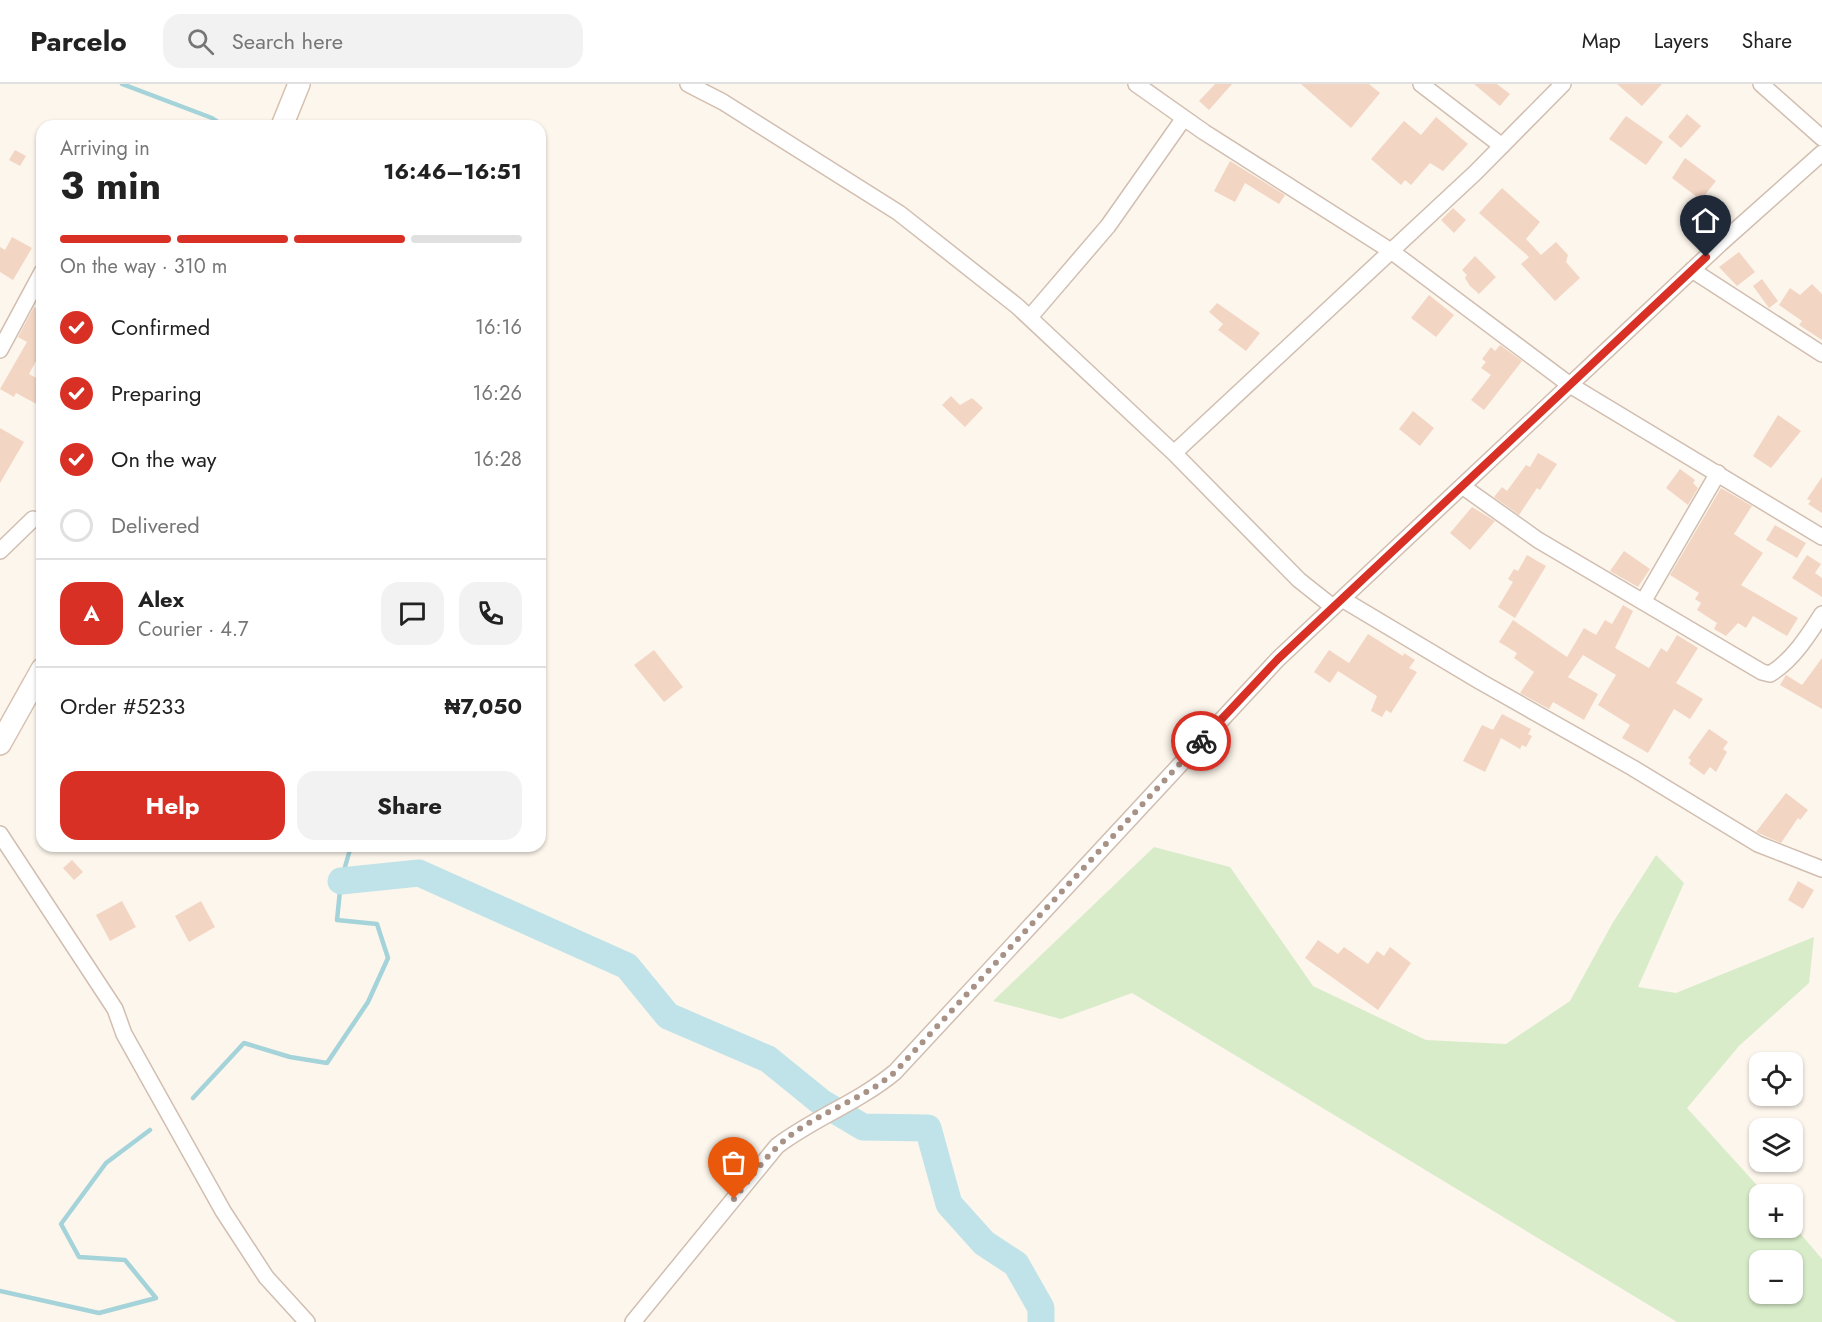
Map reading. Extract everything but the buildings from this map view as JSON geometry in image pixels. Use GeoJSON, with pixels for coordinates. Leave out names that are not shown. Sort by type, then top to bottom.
{"type":"FeatureCollection","features":[{"type":"Feature","properties":{"kind":"main road"},"geometry":{"type":"LineString","coordinates":[[277,120],[285,84]]}},
{"type":"Feature","properties":{"kind":"main road"},"geometry":{"type":"LineString","coordinates":[[278,120],[299,84]]}},
{"type":"Feature","properties":{"kind":"main road"},"geometry":{"type":"LineString","coordinates":[[0,744],[36,680]]}},
{"type":"Feature","properties":{"kind":"main road"},"geometry":{"type":"LineString","coordinates":[[0,755],[13,742],[36,699]]}},
{"type":"Feature","properties":{"kind":"street"},"geometry":{"type":"LineString","coordinates":[[688,84],[723,102],[899,213],[1030,317],[1174,453],[1299,580],[1633,768],[1758,844],[1822,869]]}},
{"type":"Feature","properties":{"kind":"street"},"geometry":{"type":"LineString","coordinates":[[1136,84],[1184,118],[1391,251],[1570,385],[1822,537]]}},
{"type":"Feature","properties":{"kind":"street"},"geometry":{"type":"LineString","coordinates":[[1421,84],[1502,146]]}},
{"type":"Feature","properties":{"kind":"street"},"geometry":{"type":"LineString","coordinates":[[1174,453],[1502,146],[1563,84]]}},
{"type":"Feature","properties":{"kind":"street"},"geometry":{"type":"LineString","coordinates":[[1761,84],[1822,138]]}},
{"type":"Feature","properties":{"kind":"street"},"geometry":{"type":"LineString","coordinates":[[1030,317],[1108,226],[1184,118]]}},
{"type":"Feature","properties":{"kind":"street"},"geometry":{"type":"LineString","coordinates":[[633,1322],[777,1146],[804,1126],[875,1089],[895,1072],[1278,659],[1692,270],[1822,153]]}},
{"type":"Feature","properties":{"kind":"street"},"geometry":{"type":"LineString","coordinates":[[1692,270],[1822,354]]}},
{"type":"Feature","properties":{"kind":"street"},"geometry":{"type":"LineString","coordinates":[[0,350],[36,283]]}},
{"type":"Feature","properties":{"kind":"street"},"geometry":{"type":"LineString","coordinates":[[1643,602],[1718,473]]}},
{"type":"Feature","properties":{"kind":"street"},"geometry":{"type":"LineString","coordinates":[[1462,486],[1538,540],[1770,674],[1780,668],[1810,633],[1822,614]]}},
{"type":"Feature","properties":{"kind":"street"},"geometry":{"type":"LineString","coordinates":[[0,551],[33,519]]}},
{"type":"Feature","properties":{"kind":"street"},"geometry":{"type":"LineString","coordinates":[[0,834],[115,1009],[124,1034],[223,1212],[266,1277],[307,1322]]}},
{"type":"Feature","properties":{"kind":"green space"},"geometry":{"type":"Polygon","coordinates":[[[1154,847],[1230,867],[1313,986],[1426,1040],[1506,1044],[1570,1001],[1612,924],[1656,855],[1684,883],[1638,987],[1676,993],[1814,937],[1809,983],[1739,1046],[1687,1108],[1756,1184],[1749,1184],[1749,1238],[1803,1237],[1822,1259],[1822,1322],[1677,1322],[1132,993],[1061,1019],[993,1001],[1154,847]]]}},
{"type":"Feature","properties":{"kind":"waterway"},"geometry":{"type":"LineString","coordinates":[[122,84],[215,120]]}},
{"type":"Feature","properties":{"kind":"waterway"},"geometry":{"type":"LineString","coordinates":[[193,1098],[244,1043],[290,1057],[327,1063],[368,1002],[388,958],[377,924],[337,920],[341,881],[349,852]]}},
{"type":"Feature","properties":{"kind":"waterway"},"geometry":{"type":"LineString","coordinates":[[341,881],[419,873],[627,966],[668,1016],[768,1059],[821,1102],[863,1127],[928,1128],[949,1204],[984,1243],[1016,1264],[1041,1308],[1041,1322]]}},
{"type":"Feature","properties":{"kind":"waterway"},"geometry":{"type":"LineString","coordinates":[[0,1291],[99,1313],[156,1298],[125,1260],[79,1257],[61,1224],[106,1163],[150,1130]]}},
{"type":"Feature","properties":{"kind":"way so far"},"geometry":{"type":"LineString","coordinates":[[734,1199],[777,1146],[804,1126],[875,1089],[895,1072],[1201,741]]}},
{"type":"Feature","properties":{"kind":"route"},"geometry":{"type":"LineString","coordinates":[[1201,741],[1278,659],[1706,257]]}}]}
